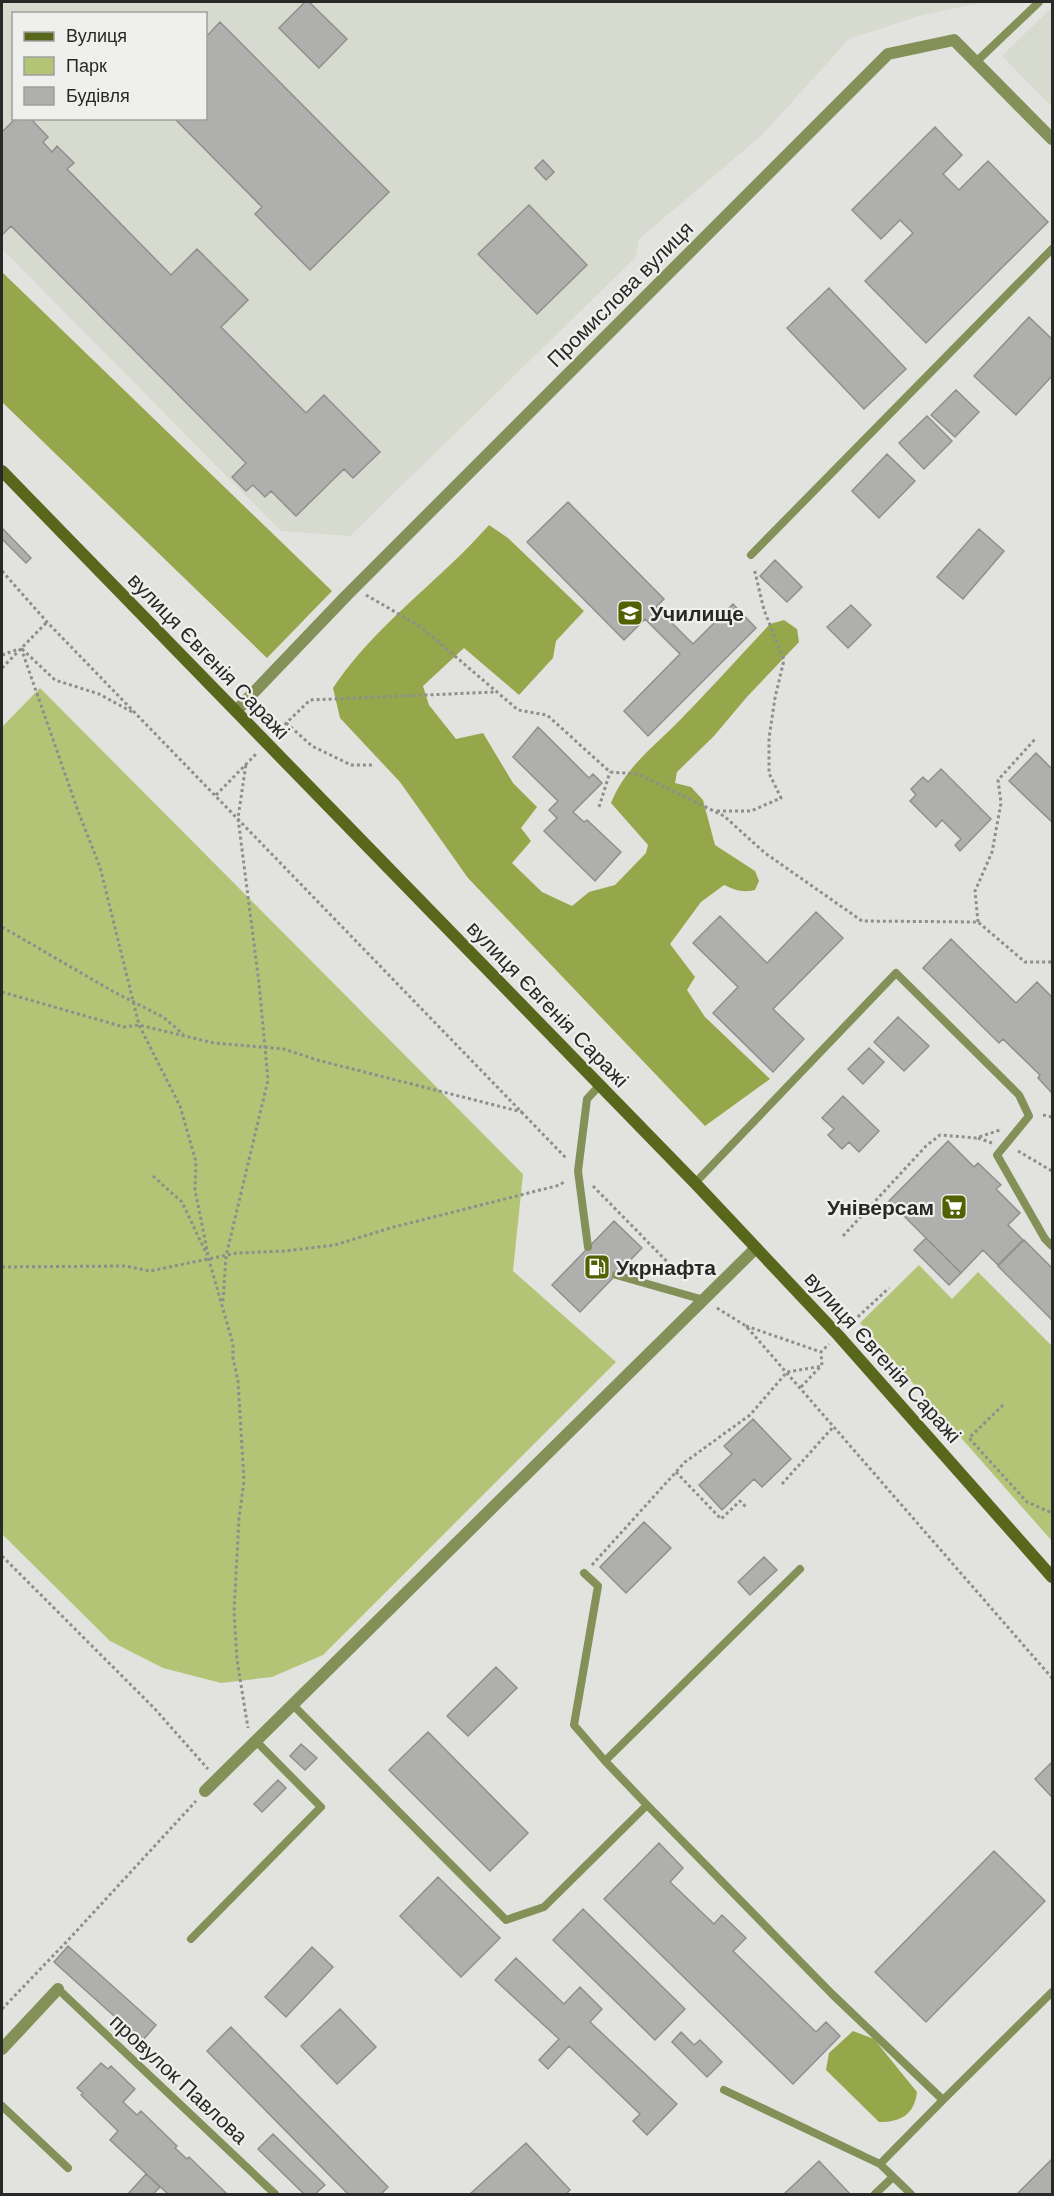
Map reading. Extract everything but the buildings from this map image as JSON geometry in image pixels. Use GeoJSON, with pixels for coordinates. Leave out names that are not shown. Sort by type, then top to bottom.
{"type":"FeatureCollection","features":[{"type":"Feature","properties":{"kind":"main road","name":"вулиця Євгенія Саражі"},"geometry":{"type":"LineString","coordinates":[[2,471],[756,1248],[838,1335],[1053,1577]]}},
{"type":"Feature","properties":{"kind":"street","name":"Промислова вулиця"},"geometry":{"type":"LineString","coordinates":[[236,711],[354,588],[888,54],[954,40],[1053,139]]}},
{"type":"Feature","properties":{"kind":"street"},"geometry":{"type":"LineString","coordinates":[[205,1791],[756,1248]]}},
{"type":"Feature","properties":{"kind":"street"},"geometry":{"type":"LineString","coordinates":[[2,2049],[58,1989]]}},
{"type":"Feature","properties":{"kind":"lane"},"geometry":{"type":"LineString","coordinates":[[976,62],[1039,2]]}},
{"type":"Feature","properties":{"kind":"lane"},"geometry":{"type":"LineString","coordinates":[[751,555],[1053,249]]}},
{"type":"Feature","properties":{"kind":"lane"},"geometry":{"type":"LineString","coordinates":[[694,1183],[896,973],[1019,1095],[1029,1116],[997,1155],[1045,1239],[1053,1246]]}},
{"type":"Feature","properties":{"kind":"lane"},"geometry":{"type":"LineString","coordinates":[[588,1248],[578,1171],[587,1099],[600,1085]]}},
{"type":"Feature","properties":{"kind":"lane"},"geometry":{"type":"LineString","coordinates":[[616,1275],[704,1299]]}},
{"type":"Feature","properties":{"kind":"lane"},"geometry":{"type":"LineString","coordinates":[[605,1761],[800,1569]]}},
{"type":"Feature","properties":{"kind":"lane"},"geometry":{"type":"LineString","coordinates":[[584,1573],[598,1586],[574,1725],[647,1805],[832,1994],[943,2100]]}},
{"type":"Feature","properties":{"kind":"lane"},"geometry":{"type":"LineString","coordinates":[[293,1705],[506,1920],[544,1907],[647,1805]]}},
{"type":"Feature","properties":{"kind":"lane"},"geometry":{"type":"LineString","coordinates":[[191,1939],[321,1808],[254,1744]]}},
{"type":"Feature","properties":{"kind":"lane","name":"провулок Павлова"},"geometry":{"type":"LineString","coordinates":[[58,1989],[275,2194]]}},
{"type":"Feature","properties":{"kind":"lane"},"geometry":{"type":"LineString","coordinates":[[880,2164],[1053,1992]]}},
{"type":"Feature","properties":{"kind":"lane"},"geometry":{"type":"LineString","coordinates":[[724,2090],[880,2164],[912,2194]]}},
{"type":"Feature","properties":{"kind":"lane"},"geometry":{"type":"LineString","coordinates":[[2,2106],[68,2168]]}},
{"type":"Feature","properties":{"kind":"lane"},"geometry":{"type":"LineString","coordinates":[[875,2194],[893,2177]]}},
{"type":"Feature","properties":{"kind":"path"},"geometry":{"type":"LineString","coordinates":[[715,812],[751,812],[781,798],[769,773],[769,738],[784,660],[764,610],[751,555]]}},
{"type":"Feature","properties":{"kind":"path"},"geometry":{"type":"LineString","coordinates":[[2,571],[47,622],[704,1299],[746,1326],[821,1352]]}},
{"type":"Feature","properties":{"kind":"path"},"geometry":{"type":"LineString","coordinates":[[354,588],[421,627],[518,710],[547,715],[610,772],[638,774],[724,816],[765,853],[862,921],[978,922],[1025,962],[1053,962]]}},
{"type":"Feature","properties":{"kind":"path"},"geometry":{"type":"LineString","coordinates":[[2,668],[47,622]]}},
{"type":"Feature","properties":{"kind":"path"},"geometry":{"type":"LineString","coordinates":[[2,655],[21,648]]}},
{"type":"Feature","properties":{"kind":"path"},"geometry":{"type":"LineString","coordinates":[[21,648],[55,680],[99,694],[139,716]]}},
{"type":"Feature","properties":{"kind":"path"},"geometry":{"type":"LineString","coordinates":[[21,648],[100,867],[139,1025],[180,1106],[196,1162],[195,1190],[209,1260],[233,1344],[233,1358],[238,1381],[244,1481],[239,1518],[234,1612],[237,1660],[254,1744]]}},
{"type":"Feature","properties":{"kind":"path"},"geometry":{"type":"LineString","coordinates":[[216,795],[310,700],[496,692]]}},
{"type":"Feature","properties":{"kind":"path"},"geometry":{"type":"LineString","coordinates":[[286,723],[312,746],[351,765],[373,765]]}},
{"type":"Feature","properties":{"kind":"path"},"geometry":{"type":"LineString","coordinates":[[978,922],[975,891],[992,852],[1001,803],[998,780],[1036,738]]}},
{"type":"Feature","properties":{"kind":"path"},"geometry":{"type":"LineString","coordinates":[[222,1306],[226,1256],[268,1080],[259,983],[238,818],[246,764]]}},
{"type":"Feature","properties":{"kind":"path"},"geometry":{"type":"LineString","coordinates":[[599,807],[610,772]]}},
{"type":"Feature","properties":{"kind":"path"},"geometry":{"type":"LineString","coordinates":[[2,927],[163,1017],[184,1036]]}},
{"type":"Feature","properties":{"kind":"path"},"geometry":{"type":"LineString","coordinates":[[2,992],[124,1027],[139,1025],[214,1043],[284,1049],[317,1060],[524,1113]]}},
{"type":"Feature","properties":{"kind":"path"},"geometry":{"type":"LineString","coordinates":[[843,1236],[926,1146],[940,1136],[976,1138],[1045,1115],[1053,1118]]}},
{"type":"Feature","properties":{"kind":"path"},"geometry":{"type":"LineString","coordinates":[[2,1267],[125,1266],[150,1271],[237,1253],[285,1251],[335,1245],[394,1227],[560,1185],[578,1171]]}},
{"type":"Feature","properties":{"kind":"path"},"geometry":{"type":"LineString","coordinates":[[153,1176],[182,1202],[209,1260]]}},
{"type":"Feature","properties":{"kind":"path"},"geometry":{"type":"LineString","coordinates":[[746,1326],[1053,1678]]}},
{"type":"Feature","properties":{"kind":"path"},"geometry":{"type":"LineString","coordinates":[[801,1388],[822,1365]]}},
{"type":"Feature","properties":{"kind":"path"},"geometry":{"type":"LineString","coordinates":[[584,1573],[685,1462],[750,1415],[787,1372]]}},
{"type":"Feature","properties":{"kind":"path"},"geometry":{"type":"LineString","coordinates":[[1003,1405],[969,1438],[1027,1502],[1053,1514]]}},
{"type":"Feature","properties":{"kind":"path"},"geometry":{"type":"LineString","coordinates":[[782,1484],[834,1426]]}},
{"type":"Feature","properties":{"kind":"path"},"geometry":{"type":"LineString","coordinates":[[676,1472],[721,1519],[740,1502],[747,1508]]}},
{"type":"Feature","properties":{"kind":"path"},"geometry":{"type":"LineString","coordinates":[[2,1557],[155,1709],[217,1780]]}},
{"type":"Feature","properties":{"kind":"path"},"geometry":{"type":"LineString","coordinates":[[2,2009],[205,1791]]}},
{"type":"Feature","properties":{"kind":"shaded area"},"geometry":{"type":"Polygon","coordinates":[[[2,2],[986,2],[922,15],[849,39],[761,136],[639,239],[636,257],[350,536],[281,531],[2,249],[2,2]]]}},
{"type":"Feature","properties":{"kind":"shaded area"},"geometry":{"type":"Polygon","coordinates":[[[1052,7],[1052,107],[1002,56],[1052,7]]]}},
{"type":"Feature","properties":{"kind":"green space"},"geometry":{"type":"Polygon","coordinates":[[[2,272],[332,591],[267,658],[2,402],[2,272]]]}},
{"type":"Feature","properties":{"kind":"green space"},"geometry":{"type":"Polygon","coordinates":[[[489,525],[508,538],[584,611],[556,641],[553,658],[519,695],[464,648],[423,686],[429,705],[456,739],[483,733],[513,783],[537,807],[521,828],[531,841],[512,863],[542,892],[572,906],[589,892],[615,885],[646,853],[648,845],[611,803],[632,768],[770,624],[784,620],[797,629],[799,642],[714,736],[677,772],[675,783],[691,787],[703,800],[715,845],[755,871],[759,881],[755,890],[750,891],[739,891],[724,885],[701,902],[670,944],[695,977],[687,990],[705,1017],[770,1079],[705,1126],[468,878],[400,782],[340,718],[333,688],[359,654],[489,525]]]}},
{"type":"Feature","properties":{"kind":"green space"},"geometry":{"type":"Polygon","coordinates":[[[40,688],[523,1174],[513,1271],[616,1362],[323,1655],[272,1677],[221,1683],[163,1668],[110,1641],[2,1534],[2,727],[40,688]]]}},
{"type":"Feature","properties":{"kind":"green space"},"geometry":{"type":"Polygon","coordinates":[[[919,1265],[952,1299],[978,1272],[1052,1346],[1052,1541],[860,1323],[919,1265]]]}},
{"type":"Feature","properties":{"kind":"green space"},"geometry":{"type":"Polygon","coordinates":[[[853,2031],[874,2039],[917,2092],[913,2106],[900,2119],[879,2122],[826,2070],[829,2053],[853,2031]]]}},
{"type":"Feature","properties":{"kind":"place","name":"Училище"},"geometry":{"type":"Point","coordinates":[630,613]}},
{"type":"Feature","properties":{"kind":"place","name":"Універсам"},"geometry":{"type":"Point","coordinates":[954,1207]}},
{"type":"Feature","properties":{"kind":"place","name":"Укрнафта"},"geometry":{"type":"Point","coordinates":[597,1267]}}]}
